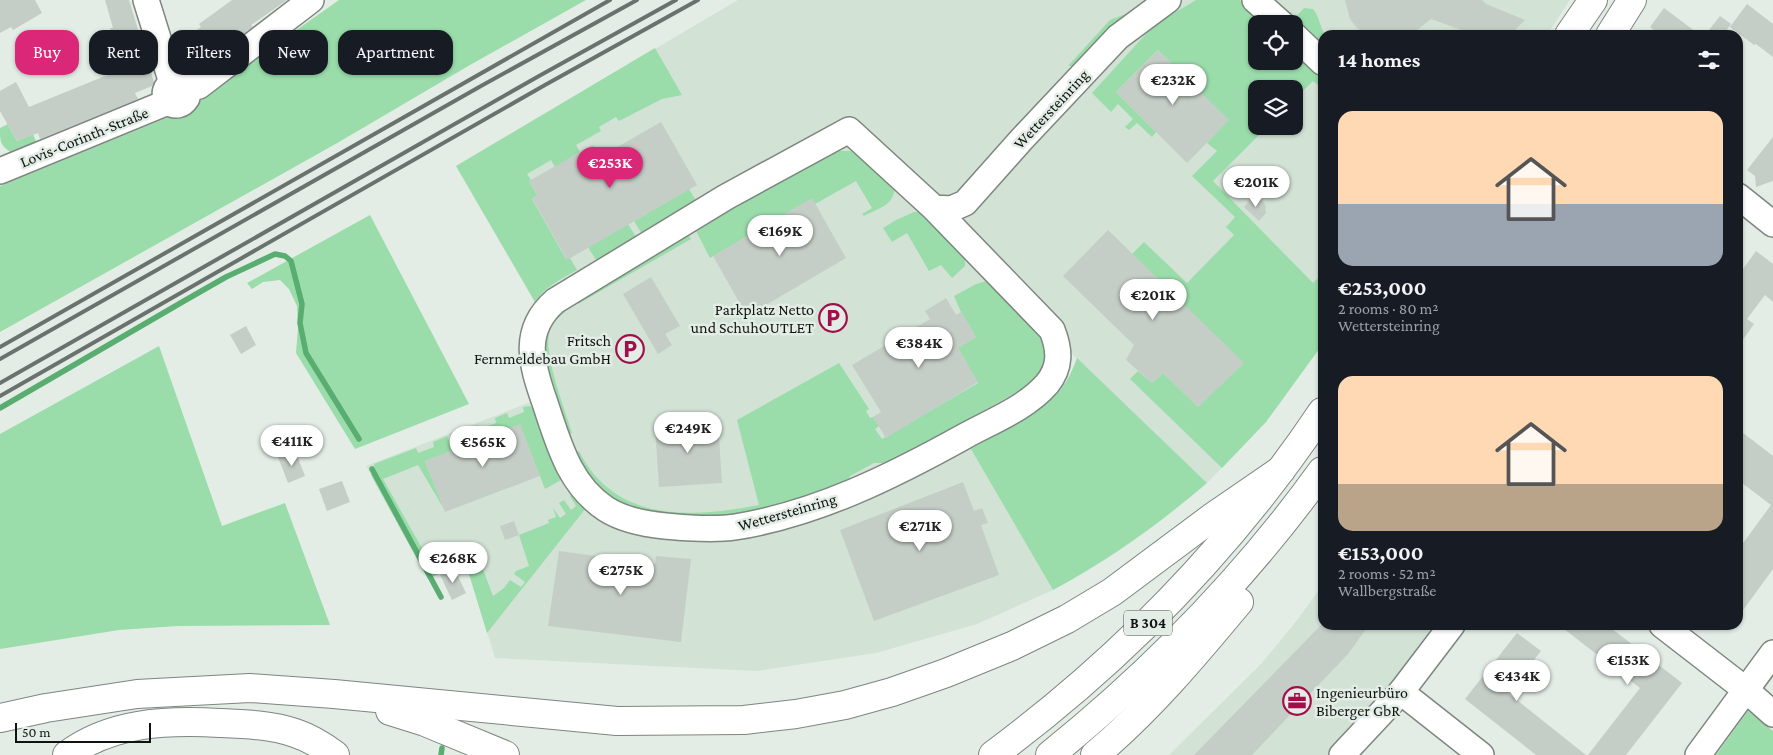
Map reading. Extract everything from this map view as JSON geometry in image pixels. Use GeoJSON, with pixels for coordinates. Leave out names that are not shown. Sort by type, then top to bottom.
{"type":"FeatureCollection","features":[{"type":"Feature","properties":{"kind":"main road"},"geometry":{"type":"LineString","coordinates":[[1572,30],[1593,0]]}},
{"type":"Feature","properties":{"kind":"main road"},"geometry":{"type":"LineString","coordinates":[[1613,30],[1632,0]]}},
{"type":"Feature","properties":{"kind":"main road","name":"B 304"},"geometry":{"type":"LineString","coordinates":[[993,755],[1098,670],[1165,607],[1200,569],[1281,470],[1318,418]]}},
{"type":"Feature","properties":{"kind":"main road"},"geometry":{"type":"LineString","coordinates":[[0,718],[46,708],[137,694],[250,688],[334,694],[617,721],[744,720],[796,714],[845,705],[892,692],[954,670],[1012,646],[1067,618],[1112,592],[1214,516],[1281,470]]}},
{"type":"Feature","properties":{"kind":"main road","name":"B 304"},"geometry":{"type":"LineString","coordinates":[[1050,755],[1122,694],[1180,640],[1240,574],[1294,510],[1318,477]]}},
{"type":"Feature","properties":{"kind":"main road"},"geometry":{"type":"LineString","coordinates":[[1095,755],[1153,701],[1196,654],[1267,569],[1294,510]]}},
{"type":"Feature","properties":{"kind":"main road"},"geometry":{"type":"LineString","coordinates":[[334,694],[425,722],[505,755]]}},
{"type":"Feature","properties":{"kind":"main road"},"geometry":{"type":"LineString","coordinates":[[67,755],[98,736],[126,728],[152,723],[188,721],[250,724],[294,733],[318,743],[335,755]]}},
{"type":"Feature","properties":{"kind":"street"},"geometry":{"type":"LineString","coordinates":[[146,0],[176,91]]}},
{"type":"Feature","properties":{"kind":"street","name":"Lovis-Corinth-Straße"},"geometry":{"type":"LineString","coordinates":[[2,166],[176,91],[199,86],[312,0]]}},
{"type":"Feature","properties":{"kind":"street","name":"Wettersteinring"},"geometry":{"type":"LineString","coordinates":[[934,208],[1052,330],[1058,344],[1057,368],[1047,384],[1026,402],[932,454],[870,485],[839,498],[734,528],[677,528],[624,518],[607,510],[576,481],[563,456],[542,394],[532,353],[532,338],[536,324],[544,310],[564,294],[726,196],[849,130],[934,208],[951,209],[966,203],[1022,138],[1118,37],[1168,0]]}},
{"type":"Feature","properties":{"kind":"street"},"geometry":{"type":"LineString","coordinates":[[1256,0],[1272,15]]}},
{"type":"Feature","properties":{"kind":"street"},"geometry":{"type":"LineString","coordinates":[[1303,44],[1318,58]]}},
{"type":"Feature","properties":{"kind":"street"},"geometry":{"type":"LineString","coordinates":[[1743,200],[1773,224]]}},
{"type":"Feature","properties":{"kind":"street"},"geometry":{"type":"LineString","coordinates":[[1342,755],[1401,692],[1448,630]]}},
{"type":"Feature","properties":{"kind":"street"},"geometry":{"type":"LineString","coordinates":[[1668,630],[1746,690],[1773,714]]}},
{"type":"Feature","properties":{"kind":"street"},"geometry":{"type":"LineString","coordinates":[[1698,755],[1773,653]]}},
{"type":"Feature","properties":{"kind":"street"},"geometry":{"type":"LineString","coordinates":[[1401,692],[1481,755]]}},
{"type":"Feature","properties":{"kind":"shaded area"},"geometry":{"type":"Polygon","coordinates":[[[738,0],[1570,0],[1550,30],[1318,30],[1318,350],[1266,422],[1207,483],[1069,351],[1022,398],[964,434],[1053,590],[977,624],[876,653],[757,671],[495,658],[465,561],[428,579],[366,466],[533,401],[521,354],[522,331],[535,302],[456,166],[738,0]]]}},
{"type":"Feature","properties":{"kind":"shaded area"},"geometry":{"type":"Polygon","coordinates":[[[1318,592],[1318,630],[1448,630],[1342,755],[1169,755],[1262,663],[1318,592]]]}},
{"type":"Feature","properties":{"kind":"green space"},"geometry":{"type":"Polygon","coordinates":[[[339,0],[586,0],[453,75],[453,30],[338,30],[338,75],[453,75],[339,142],[0,332],[0,186],[174,115],[194,101],[199,101],[233,75],[249,75],[249,63],[259,56],[259,75],[328,75],[328,30],[296,30],[339,0]]]}},
{"type":"Feature","properties":{"kind":"green space"},"geometry":{"type":"Polygon","coordinates":[[[1196,0],[1240,0],[1256,15],[1248,15],[1248,70],[1303,70],[1303,60],[1318,75],[1318,85],[1313,81],[1303,91],[1303,80],[1248,80],[1248,135],[1259,135],[1213,181],[1313,283],[1318,278],[1318,350],[1266,422],[1222,468],[1130,379],[1138,371],[1152,383],[1163,373],[1198,407],[1243,363],[1132,254],[1144,242],[1187,283],[1234,235],[1226,227],[1235,217],[1192,176],[1217,151],[1207,143],[1228,120],[1158,50],[1116,92],[1156,132],[1152,137],[1137,123],[1129,130],[1125,127],[1133,119],[1118,104],[1111,112],[1092,93],[1154,25],[1196,0]]]}},
{"type":"Feature","properties":{"kind":"green space"},"geometry":{"type":"Polygon","coordinates":[[[1304,8],[1313,9],[1317,15],[1322,30],[1318,30],[1318,39],[1303,24],[1303,15],[1298,15],[1304,8]]]}},
{"type":"Feature","properties":{"kind":"green space"},"geometry":{"type":"Polygon","coordinates":[[[1133,12],[1113,26],[1074,66],[1068,66],[1110,20],[1133,12]]]}},
{"type":"Feature","properties":{"kind":"green space"},"geometry":{"type":"Polygon","coordinates":[[[655,48],[682,95],[662,99],[619,121],[616,117],[599,127],[601,131],[576,145],[580,152],[555,167],[551,160],[527,174],[537,195],[532,199],[566,259],[570,258],[577,270],[549,287],[535,302],[456,166],[655,48]]]}},
{"type":"Feature","properties":{"kind":"green space"},"geometry":{"type":"Polygon","coordinates":[[[14,121],[9,127],[17,141],[33,134],[39,149],[12,153],[5,148],[1,140],[0,128],[14,121]]]}},
{"type":"Feature","properties":{"kind":"green space"},"geometry":{"type":"Polygon","coordinates":[[[850,151],[862,155],[895,188],[894,194],[888,203],[864,216],[862,214],[872,208],[856,181],[815,204],[811,199],[710,258],[695,229],[828,154],[850,151]]]}},
{"type":"Feature","properties":{"kind":"green space"},"geometry":{"type":"Polygon","coordinates":[[[689,189],[697,202],[642,234],[634,221],[689,189]]]}},
{"type":"Feature","properties":{"kind":"green space"},"geometry":{"type":"Polygon","coordinates":[[[914,212],[920,212],[965,257],[965,266],[952,278],[941,265],[929,271],[907,233],[892,242],[883,228],[914,212]]]}},
{"type":"Feature","properties":{"kind":"green space"},"geometry":{"type":"Polygon","coordinates":[[[370,215],[469,404],[355,449],[296,353],[297,306],[289,289],[280,280],[263,282],[252,289],[247,283],[370,215]]]}},
{"type":"Feature","properties":{"kind":"green space"},"geometry":{"type":"Polygon","coordinates":[[[628,224],[636,237],[596,260],[588,247],[628,224]]]}},
{"type":"Feature","properties":{"kind":"green space"},"geometry":{"type":"Polygon","coordinates":[[[688,234],[691,239],[578,304],[574,299],[688,234]]]}},
{"type":"Feature","properties":{"kind":"green space"},"geometry":{"type":"Polygon","coordinates":[[[990,280],[1041,329],[1047,356],[1043,371],[1029,385],[905,455],[888,463],[874,463],[850,476],[848,482],[761,510],[731,516],[693,518],[637,511],[613,500],[588,478],[574,454],[579,451],[594,475],[613,492],[634,503],[657,510],[682,513],[707,512],[759,505],[737,420],[839,363],[869,409],[866,411],[870,418],[873,417],[879,426],[875,429],[882,439],[978,383],[958,348],[976,337],[954,296],[976,284],[990,280]]]}},
{"type":"Feature","properties":{"kind":"green space"},"geometry":{"type":"Polygon","coordinates":[[[562,306],[565,312],[551,327],[548,344],[552,369],[572,433],[567,436],[542,350],[547,324],[562,306]]]}},
{"type":"Feature","properties":{"kind":"green space"},"geometry":{"type":"Polygon","coordinates":[[[159,346],[222,526],[285,503],[330,625],[178,626],[119,630],[0,649],[0,434],[159,346]]]}},
{"type":"Feature","properties":{"kind":"green space"},"geometry":{"type":"Polygon","coordinates":[[[1077,358],[1207,483],[1133,541],[1053,590],[971,449],[1032,413],[1054,397],[1066,382],[1077,358]]]}},
{"type":"Feature","properties":{"kind":"green space"},"geometry":{"type":"Polygon","coordinates":[[[530,406],[537,412],[561,480],[545,489],[520,425],[425,461],[444,509],[418,465],[383,479],[428,559],[444,551],[450,562],[476,551],[493,596],[504,588],[510,580],[521,587],[525,582],[514,574],[516,571],[529,566],[519,535],[549,523],[548,520],[556,517],[553,508],[560,518],[566,514],[559,503],[564,500],[571,510],[576,506],[570,496],[573,494],[586,508],[487,633],[465,561],[428,579],[371,475],[374,472],[374,464],[416,448],[418,453],[434,447],[433,442],[447,436],[449,441],[466,435],[464,430],[478,425],[480,429],[496,423],[495,418],[507,413],[509,418],[524,412],[523,407],[530,406]]]}},
{"type":"Feature","properties":{"kind":"green space"},"geometry":{"type":"Polygon","coordinates":[[[1748,711],[1773,731],[1773,755],[1716,755],[1748,711]]]}},
{"type":"Feature","properties":{"kind":"building"},"geometry":{"type":"Polygon","coordinates":[[[0,0],[35,0],[42,13],[13,30],[11,27],[0,33],[0,0]]]}},
{"type":"Feature","properties":{"kind":"building"},"geometry":{"type":"Polygon","coordinates":[[[105,0],[129,0],[138,30],[111,30],[110,28],[113,28],[105,0]]]}},
{"type":"Feature","properties":{"kind":"building"},"geometry":{"type":"Polygon","coordinates":[[[232,0],[287,0],[251,25],[253,27],[249,30],[197,30],[201,27],[199,24],[232,0]]]}},
{"type":"Feature","properties":{"kind":"building"},"geometry":{"type":"Polygon","coordinates":[[[1345,0],[1482,0],[1486,4],[1525,20],[1515,30],[1461,30],[1431,19],[1417,30],[1360,30],[1350,19],[1345,0]]]}},
{"type":"Feature","properties":{"kind":"building"},"geometry":{"type":"Polygon","coordinates":[[[1747,4],[1773,24],[1773,57],[1743,37],[1743,30],[1734,30],[1730,27],[1747,4]]]}},
{"type":"Feature","properties":{"kind":"building"},"geometry":{"type":"Polygon","coordinates":[[[1664,8],[1693,30],[1654,30],[1650,27],[1664,8]]]}},
{"type":"Feature","properties":{"kind":"building"},"geometry":{"type":"Polygon","coordinates":[[[1720,16],[1731,24],[1727,30],[1709,30],[1720,16]]]}},
{"type":"Feature","properties":{"kind":"building"},"geometry":{"type":"Polygon","coordinates":[[[1158,50],[1229,120],[1187,163],[1116,92],[1158,50]]]}},
{"type":"Feature","properties":{"kind":"building"},"geometry":{"type":"Polygon","coordinates":[[[107,75],[152,75],[154,82],[152,86],[135,93],[138,99],[40,139],[38,133],[17,141],[0,111],[0,91],[16,82],[29,107],[107,75]]]}},
{"type":"Feature","properties":{"kind":"building"},"geometry":{"type":"Polygon","coordinates":[[[661,122],[697,185],[567,260],[532,198],[537,195],[529,181],[593,145],[600,157],[661,122]]]}},
{"type":"Feature","properties":{"kind":"building"},"geometry":{"type":"Polygon","coordinates":[[[1773,137],[1773,181],[1756,187],[1755,176],[1747,170],[1773,137]]]}},
{"type":"Feature","properties":{"kind":"building"},"geometry":{"type":"Polygon","coordinates":[[[1258,196],[1265,204],[1266,213],[1259,221],[1244,207],[1251,198],[1255,199],[1258,196]]]}},
{"type":"Feature","properties":{"kind":"building"},"geometry":{"type":"Polygon","coordinates":[[[812,198],[846,258],[747,316],[713,256],[812,198]]]}},
{"type":"Feature","properties":{"kind":"building"},"geometry":{"type":"Polygon","coordinates":[[[1108,230],[1244,363],[1198,407],[1163,373],[1152,383],[1126,360],[1134,345],[1063,276],[1108,230]]]}},
{"type":"Feature","properties":{"kind":"building"},"geometry":{"type":"Polygon","coordinates":[[[1756,251],[1773,264],[1773,302],[1765,295],[1747,319],[1754,324],[1743,340],[1743,269],[1756,251]]]}},
{"type":"Feature","properties":{"kind":"building","name":"Fritsch Fernmeldebau GmbH"},"geometry":{"type":"Polygon","coordinates":[[[651,277],[680,326],[665,334],[672,345],[658,354],[623,294],[651,277]]]}},
{"type":"Feature","properties":{"kind":"building"},"geometry":{"type":"Polygon","coordinates":[[[946,298],[956,315],[961,312],[976,337],[958,348],[978,382],[886,438],[873,417],[881,412],[852,365],[930,319],[925,311],[946,298]]]}},
{"type":"Feature","properties":{"kind":"building"},"geometry":{"type":"Polygon","coordinates":[[[246,326],[256,345],[241,354],[230,335],[246,326]]]}},
{"type":"Feature","properties":{"kind":"building"},"geometry":{"type":"Polygon","coordinates":[[[718,421],[722,483],[659,487],[655,425],[718,421]]]}},
{"type":"Feature","properties":{"kind":"building"},"geometry":{"type":"Polygon","coordinates":[[[520,424],[540,476],[445,512],[425,461],[520,424]]]}},
{"type":"Feature","properties":{"kind":"building"},"geometry":{"type":"Polygon","coordinates":[[[1743,433],[1773,456],[1773,569],[1743,610],[1743,543],[1771,505],[1743,484],[1743,433]]]}},
{"type":"Feature","properties":{"kind":"building"},"geometry":{"type":"Polygon","coordinates":[[[295,450],[305,476],[288,483],[278,457],[295,450]]]}},
{"type":"Feature","properties":{"kind":"building"},"geometry":{"type":"Polygon","coordinates":[[[342,481],[350,502],[327,511],[319,489],[342,481]]]}},
{"type":"Feature","properties":{"kind":"building"},"geometry":{"type":"Polygon","coordinates":[[[963,482],[974,511],[982,508],[988,523],[981,525],[999,575],[874,621],[840,530],[963,482]]]}},
{"type":"Feature","properties":{"kind":"building"},"geometry":{"type":"Polygon","coordinates":[[[514,521],[519,535],[505,540],[500,526],[514,521]]]}},
{"type":"Feature","properties":{"kind":"building"},"geometry":{"type":"Polygon","coordinates":[[[559,551],[655,564],[656,556],[691,559],[681,642],[548,626],[559,551]]]}},
{"type":"Feature","properties":{"kind":"building"},"geometry":{"type":"Polygon","coordinates":[[[454,568],[466,593],[452,600],[440,575],[454,568]]]}},
{"type":"Feature","properties":{"kind":"building"},"geometry":{"type":"Polygon","coordinates":[[[1318,628],[1318,630],[1365,630],[1348,654],[1252,755],[1194,755],[1318,628]]]}},
{"type":"Feature","properties":{"kind":"building"},"geometry":{"type":"Polygon","coordinates":[[[1565,630],[1613,630],[1682,683],[1626,755],[1588,755],[1640,688],[1565,630]]]}},
{"type":"Feature","properties":{"kind":"building"},"geometry":{"type":"Polygon","coordinates":[[[1517,633],[1541,651],[1508,693],[1586,755],[1536,755],[1465,699],[1517,633]]]}},
{"type":"Feature","properties":{"kind":"waterway"},"geometry":{"type":"LineString","coordinates":[[0,408],[226,277],[275,254],[285,256],[291,261],[302,304],[300,323],[306,353],[359,439]]}},
{"type":"Feature","properties":{"kind":"waterway"},"geometry":{"type":"LineString","coordinates":[[372,469],[441,597]]}},
{"type":"Feature","properties":{"kind":"waterway"},"geometry":{"type":"LineString","coordinates":[[441,755],[442,748]]}},
{"type":"Feature","properties":{"kind":"railway"},"geometry":{"type":"LineString","coordinates":[[0,347],[610,0]]}},
{"type":"Feature","properties":{"kind":"railway"},"geometry":{"type":"LineString","coordinates":[[0,359],[481,86],[637,0]]}},
{"type":"Feature","properties":{"kind":"railway"},"geometry":{"type":"LineString","coordinates":[[0,383],[676,0]]}},
{"type":"Feature","properties":{"kind":"railway"},"geometry":{"type":"LineString","coordinates":[[0,396],[545,85],[698,0]]}},
{"type":"Feature","properties":{"kind":"place","name":"Parkplatz Netto und SchuhOUTLET"},"geometry":{"type":"Point","coordinates":[833,318]}},
{"type":"Feature","properties":{"kind":"place","name":"Fritsch Fernmeldebau GmbH"},"geometry":{"type":"Point","coordinates":[630,349]}},
{"type":"Feature","properties":{"kind":"place","name":"Ingenieurbüro Biberger GbR"},"geometry":{"type":"Point","coordinates":[1297,701]}}]}
